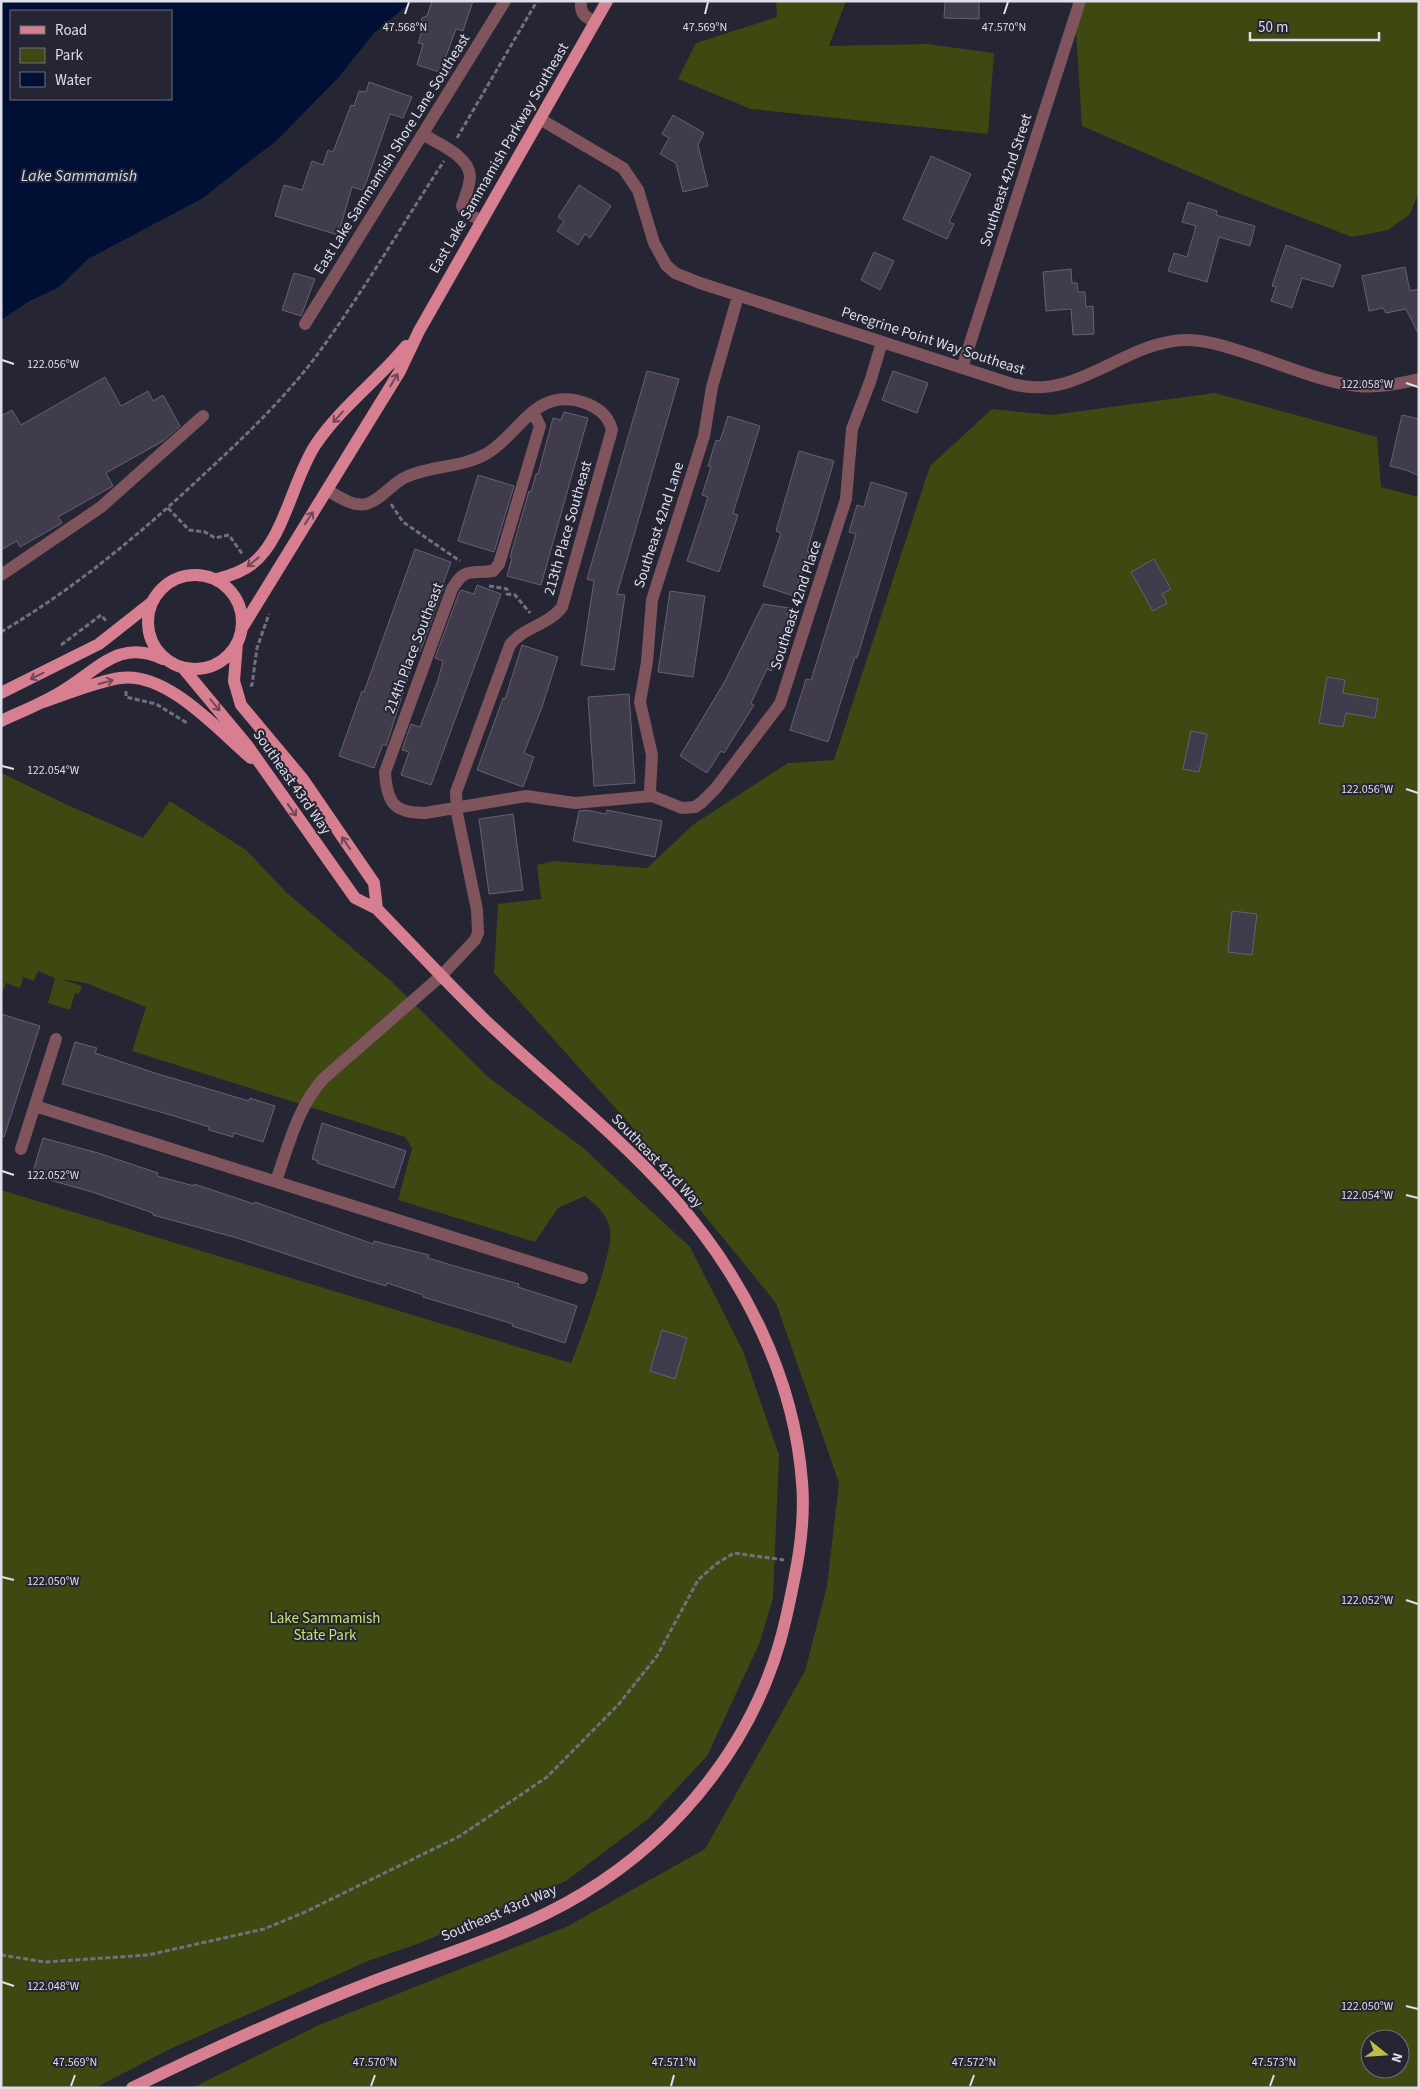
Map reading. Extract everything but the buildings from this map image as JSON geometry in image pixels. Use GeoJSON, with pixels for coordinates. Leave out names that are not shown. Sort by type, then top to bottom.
{"type":"FeatureCollection","features":[{"type":"Feature","properties":{"kind":"main road","name":"East Lake Sammamish Parkway Southeast"},"geometry":{"type":"LineString","coordinates":[[242,628],[400,371],[419,331],[607,1]]}},
{"type":"Feature","properties":{"kind":"main road","name":"East Lake Sammamish Parkway Southeast"},"geometry":{"type":"LineString","coordinates":[[217,580],[250,566],[268,547],[302,470],[317,443],[336,419],[385,371],[419,331]]}},
{"type":"Feature","properties":{"kind":"main road"},"geometry":{"type":"LineString","coordinates":[[1,693],[99,644],[151,603],[160,590],[172,580],[186,575],[202,575],[217,580],[229,588],[237,600],[242,613],[242,628],[237,644],[230,654],[220,662],[202,669],[183,668],[139,652],[111,657],[71,686],[43,702],[1,721]]}},
{"type":"Feature","properties":{"kind":"main road"},"geometry":{"type":"LineString","coordinates":[[151,603],[148,629],[151,642],[168,661]]}},
{"type":"Feature","properties":{"kind":"main road","name":"Southeast 43rd Way"},"geometry":{"type":"LineString","coordinates":[[237,644],[234,688],[241,706],[302,778],[374,883],[377,909]]}},
{"type":"Feature","properties":{"kind":"main road","name":"Southeast 43rd Way"},"geometry":{"type":"LineString","coordinates":[[132,2088],[246,2033],[527,1922],[574,1899],[620,1870],[687,1808],[716,1774],[739,1739],[763,1689],[781,1638],[802,1536],[803,1485],[790,1406],[761,1328],[705,1236],[671,1195],[441,976],[377,909],[355,898],[232,725],[183,668]]}},
{"type":"Feature","properties":{"kind":"main road"},"geometry":{"type":"LineString","coordinates":[[43,702],[122,678],[152,683],[185,701],[264,770]]}},
{"type":"Feature","properties":{"kind":"street","name":"East Lake Sammamish Shore Lane Southeast"},"geometry":{"type":"LineString","coordinates":[[305,324],[424,135],[505,1]]}},
{"type":"Feature","properties":{"kind":"street"},"geometry":{"type":"LineString","coordinates":[[581,1],[580,10],[584,16],[595,22]]}},
{"type":"Feature","properties":{"kind":"street","name":"Southeast 42nd Street"},"geometry":{"type":"LineString","coordinates":[[962,368],[1080,1]]}},
{"type":"Feature","properties":{"kind":"street","name":"Peregrine Point Way Southeast"},"geometry":{"type":"LineString","coordinates":[[540,119],[623,168],[638,190],[659,253],[675,273],[738,296],[1026,388],[1058,386],[1084,377],[1136,352],[1166,342],[1185,340],[1217,344],[1338,382],[1359,386],[1380,386],[1419,379]]}},
{"type":"Feature","properties":{"kind":"street"},"geometry":{"type":"LineString","coordinates":[[424,135],[460,158],[470,174],[462,206],[465,212],[482,221]]}},
{"type":"Feature","properties":{"kind":"street","name":"Southeast 42nd Lane"},"geometry":{"type":"LineString","coordinates":[[652,796],[650,791],[652,755],[640,702],[647,662],[652,600],[704,436],[712,387],[738,296]]}},
{"type":"Feature","properties":{"kind":"street","name":"Southeast 42nd Place"},"geometry":{"type":"LineString","coordinates":[[652,796],[682,808],[694,807],[702,802],[722,781],[774,714],[782,699],[846,499],[852,429],[870,382],[882,342]]}},
{"type":"Feature","properties":{"kind":"street","name":"213th Place Southeast"},"geometry":{"type":"LineString","coordinates":[[276,1181],[296,1121],[308,1096],[323,1079],[441,976],[471,947],[478,933],[478,910],[456,807],[457,783],[510,645],[515,638],[530,628],[551,618],[562,606],[612,430],[605,414],[579,401],[560,400],[549,403],[534,412],[487,454],[458,465],[407,476],[371,502],[358,504],[327,490]]}},
{"type":"Feature","properties":{"kind":"street","name":"214th Place Southeast"},"geometry":{"type":"LineString","coordinates":[[534,412],[540,426],[499,564],[493,570],[469,571],[460,577],[452,589],[385,772],[386,792],[395,806],[409,813],[526,796],[575,803],[652,796]]}},
{"type":"Feature","properties":{"kind":"street"},"geometry":{"type":"LineString","coordinates":[[1,575],[101,507],[202,416]]}},
{"type":"Feature","properties":{"kind":"street"},"geometry":{"type":"LineString","coordinates":[[21,1149],[56,1039]]}},
{"type":"Feature","properties":{"kind":"street"},"geometry":{"type":"LineString","coordinates":[[35,1106],[582,1278]]}},
{"type":"Feature","properties":{"kind":"path"},"geometry":{"type":"LineString","coordinates":[[1,632],[39,610],[117,551],[168,508],[278,404],[312,361],[450,151],[537,1]]}},
{"type":"Feature","properties":{"kind":"path"},"geometry":{"type":"LineString","coordinates":[[168,508],[189,530],[204,532],[216,538],[229,535],[243,556]]}},
{"type":"Feature","properties":{"kind":"path"},"geometry":{"type":"LineString","coordinates":[[247,686],[252,685],[258,648],[270,613]]}},
{"type":"Feature","properties":{"kind":"path"},"geometry":{"type":"LineString","coordinates":[[126,688],[126,697],[156,704],[189,724],[195,717]]}},
{"type":"Feature","properties":{"kind":"path"},"geometry":{"type":"LineString","coordinates":[[1,1955],[45,1962],[148,1954],[264,1930],[304,1913],[460,1836],[547,1777],[618,1705],[657,1656],[698,1580],[716,1564],[734,1553],[798,1562]]}},
{"type":"Feature","properties":{"kind":"green space"},"geometry":{"type":"Polygon","coordinates":[[[776,1],[846,1],[829,46],[927,44],[994,53],[988,134],[751,109],[678,79],[696,43],[777,17],[776,1]]]}},
{"type":"Feature","properties":{"kind":"green space"},"geometry":{"type":"Polygon","coordinates":[[[1074,1],[1419,1],[1419,192],[1410,214],[1388,230],[1352,237],[1243,195],[1082,126],[1074,1]]]}},
{"type":"Feature","properties":{"kind":"green space"},"geometry":{"type":"Polygon","coordinates":[[[1215,393],[1377,437],[1381,487],[1419,497],[1419,2088],[192,2088],[319,2025],[566,1927],[705,1849],[805,1671],[827,1586],[839,1483],[776,1303],[635,1130],[494,973],[498,904],[541,899],[537,865],[553,861],[647,868],[694,824],[788,763],[834,760],[930,466],[992,409],[1051,415],[1215,393]]]}},
{"type":"Feature","properties":{"kind":"green space","name":"Lake Sammamish State Park"},"geometry":{"type":"Polygon","coordinates":[[[4,774],[65,804],[143,838],[170,801],[246,850],[287,893],[391,981],[487,1076],[582,1147],[690,1247],[743,1351],[779,1455],[773,1598],[760,1642],[707,1756],[648,1819],[566,1881],[420,1943],[368,1961],[170,2049],[95,2088],[1,2088],[1,1190],[571,1363],[589,1316],[602,1274],[610,1240],[610,1229],[604,1214],[585,1196],[558,1208],[535,1242],[398,1200],[412,1148],[405,1137],[132,1051],[146,1007],[86,983],[61,979],[82,986],[79,994],[75,993],[70,1010],[48,1003],[55,978],[38,971],[34,981],[23,977],[20,988],[6,983],[1,997],[1,775],[4,774]]]}},
{"type":"Feature","properties":{"kind":"water","name":"Lake Sammamish"},"geometry":{"type":"Polygon","coordinates":[[[1,1],[412,1],[374,33],[338,78],[275,142],[203,198],[88,259],[59,287],[28,302],[1,320],[1,1]]]}}]}
